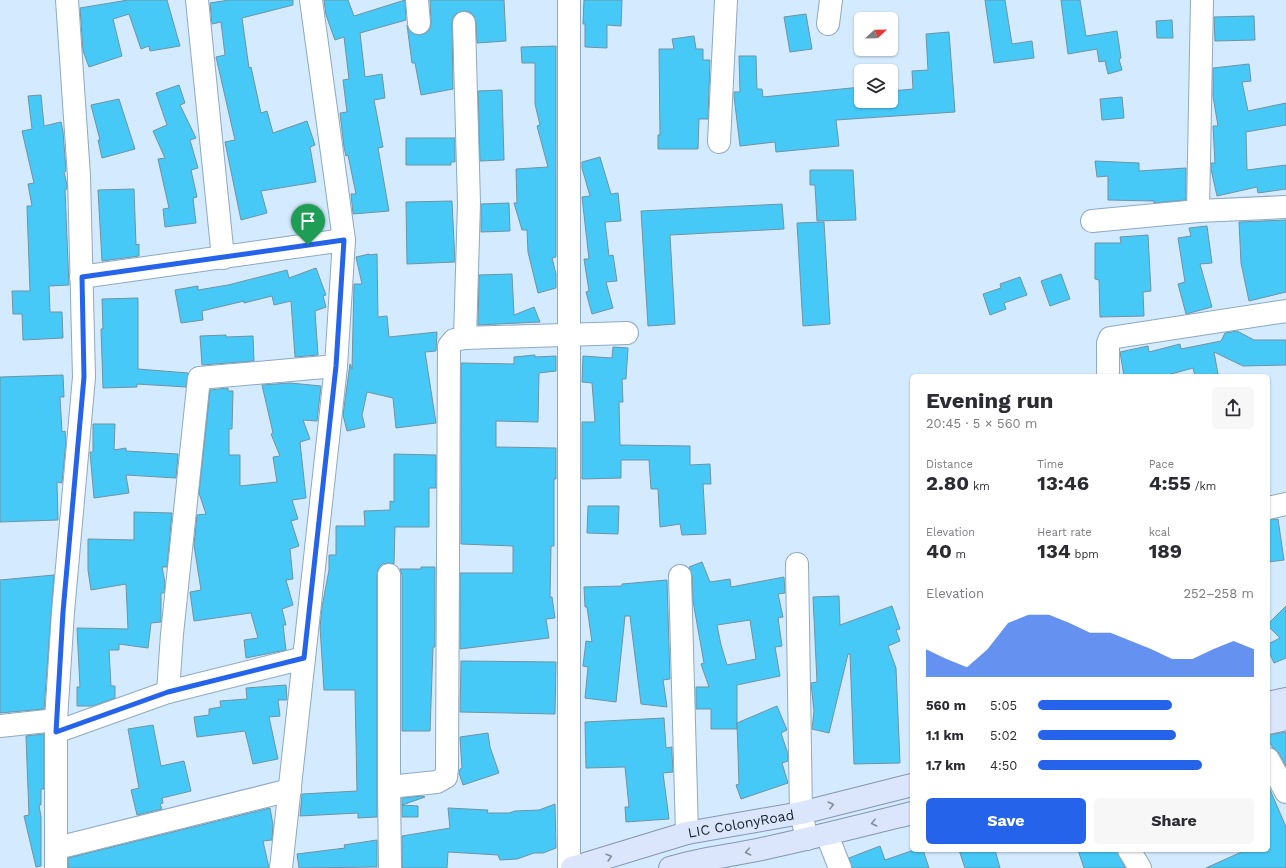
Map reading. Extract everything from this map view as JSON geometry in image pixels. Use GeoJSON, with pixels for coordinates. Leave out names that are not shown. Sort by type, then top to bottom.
{"type":"FeatureCollection","features":[{"type":"Feature","properties":{"kind":"main road"},"geometry":{"type":"LineString","coordinates":[[1270,703],[1286,699]]}},
{"type":"Feature","properties":{"kind":"main road"},"geometry":{"type":"LineString","coordinates":[[1270,723],[1286,719]]}},
{"type":"Feature","properties":{"kind":"main road","name":"LIC ColonyRoad"},"geometry":{"type":"LineString","coordinates":[[570,868],[688,833],[801,813],[910,786]]}},
{"type":"Feature","properties":{"kind":"main road","name":"LIC ColonyRoad"},"geometry":{"type":"LineString","coordinates":[[670,868],[688,862],[727,862],[910,814]]}},
{"type":"Feature","properties":{"kind":"street"},"geometry":{"type":"LineString","coordinates":[[67,0],[79,176],[84,377],[63,612],[56,726],[56,858],[290,790]]}},
{"type":"Feature","properties":{"kind":"street"},"geometry":{"type":"LineString","coordinates":[[197,0],[223,258]]}},
{"type":"Feature","properties":{"kind":"street"},"geometry":{"type":"LineString","coordinates":[[281,868],[336,366],[344,240],[311,0]]}},
{"type":"Feature","properties":{"kind":"street"},"geometry":{"type":"LineString","coordinates":[[416,0],[419,23]]}},
{"type":"Feature","properties":{"kind":"street"},"geometry":{"type":"LineString","coordinates":[[568,0],[570,335],[570,868]]}},
{"type":"Feature","properties":{"kind":"street"},"geometry":{"type":"LineString","coordinates":[[719,142],[726,0]]}},
{"type":"Feature","properties":{"kind":"street"},"geometry":{"type":"LineString","coordinates":[[828,24],[831,0]]}},
{"type":"Feature","properties":{"kind":"street"},"geometry":{"type":"LineString","coordinates":[[1198,212],[1202,0]]}},
{"type":"Feature","properties":{"kind":"street"},"geometry":{"type":"LineString","coordinates":[[464,23],[469,203],[465,338]]}},
{"type":"Feature","properties":{"kind":"street"},"geometry":{"type":"LineString","coordinates":[[1092,221],[1198,212],[1286,207]]}},
{"type":"Feature","properties":{"kind":"street"},"geometry":{"type":"LineString","coordinates":[[82,277],[344,240]]}},
{"type":"Feature","properties":{"kind":"street"},"geometry":{"type":"LineString","coordinates":[[1108,374],[1108,343],[1110,338],[1286,311]]}},
{"type":"Feature","properties":{"kind":"street"},"geometry":{"type":"LineString","coordinates":[[389,787],[437,782],[446,777],[449,346],[454,340],[465,338],[627,333]]}},
{"type":"Feature","properties":{"kind":"street"},"geometry":{"type":"LineString","coordinates":[[168,692],[172,634],[199,378],[336,366]]}},
{"type":"Feature","properties":{"kind":"street"},"geometry":{"type":"LineString","coordinates":[[1270,508],[1286,504]]}},
{"type":"Feature","properties":{"kind":"street"},"geometry":{"type":"LineString","coordinates":[[797,564],[801,813],[840,868]]}},
{"type":"Feature","properties":{"kind":"street"},"geometry":{"type":"LineString","coordinates":[[390,575],[390,868]]}},
{"type":"Feature","properties":{"kind":"street"},"geometry":{"type":"LineString","coordinates":[[680,576],[688,833]]}},
{"type":"Feature","properties":{"kind":"street"},"geometry":{"type":"LineString","coordinates":[[0,726],[56,726],[168,692],[304,658]]}},
{"type":"Feature","properties":{"kind":"street"},"geometry":{"type":"LineString","coordinates":[[1270,763],[1286,792]]}},
{"type":"Feature","properties":{"kind":"street"},"geometry":{"type":"LineString","coordinates":[[1130,852],[1140,868]]}},
{"type":"Feature","properties":{"kind":"building"},"geometry":{"type":"Polygon","coordinates":[[[128,0],[167,0],[180,46],[150,51],[149,46],[141,49],[129,14],[113,19],[122,56],[89,67],[83,51],[80,8],[128,0]]]}},
{"type":"Feature","properties":{"kind":"building"},"geometry":{"type":"Polygon","coordinates":[[[229,0],[293,0],[293,5],[242,18],[249,68],[251,67],[261,113],[267,111],[273,133],[307,121],[315,145],[310,147],[316,182],[261,191],[267,213],[241,220],[225,142],[235,140],[216,57],[225,55],[221,22],[212,24],[210,3],[229,0]]]}},
{"type":"Feature","properties":{"kind":"building"},"geometry":{"type":"Polygon","coordinates":[[[324,0],[348,0],[354,16],[405,0],[406,20],[360,33],[365,77],[382,74],[385,98],[374,100],[383,147],[378,148],[389,211],[353,214],[351,194],[356,194],[348,155],[346,156],[344,147],[340,113],[347,112],[343,80],[349,79],[344,37],[335,40],[326,15],[324,0]]]}},
{"type":"Feature","properties":{"kind":"building"},"geometry":{"type":"Polygon","coordinates":[[[430,0],[504,0],[506,41],[477,43],[476,23],[474,16],[470,12],[464,11],[457,13],[453,17],[452,23],[453,89],[421,95],[415,63],[412,63],[407,25],[409,30],[414,34],[420,35],[426,33],[430,29],[430,0]]]}},
{"type":"Feature","properties":{"kind":"building"},"geometry":{"type":"Polygon","coordinates":[[[584,0],[622,0],[621,26],[607,25],[607,48],[585,47],[585,24],[583,24],[584,0]]]}},
{"type":"Feature","properties":{"kind":"building"},"geometry":{"type":"Polygon","coordinates":[[[985,0],[1005,0],[1012,44],[1032,41],[1034,58],[994,63],[985,0]]]}},
{"type":"Feature","properties":{"kind":"building"},"geometry":{"type":"Polygon","coordinates":[[[1061,0],[1080,0],[1086,36],[1117,31],[1121,58],[1119,59],[1122,70],[1108,74],[1105,61],[1099,62],[1097,49],[1068,54],[1061,0]]]}},
{"type":"Feature","properties":{"kind":"building"},"geometry":{"type":"Polygon","coordinates":[[[806,14],[812,49],[790,52],[784,17],[806,14]]]}},
{"type":"Feature","properties":{"kind":"building"},"geometry":{"type":"Polygon","coordinates":[[[1254,16],[1255,40],[1215,41],[1214,17],[1254,16]]]}},
{"type":"Feature","properties":{"kind":"building"},"geometry":{"type":"Polygon","coordinates":[[[1172,20],[1173,38],[1157,38],[1156,21],[1172,20]]]}},
{"type":"Feature","properties":{"kind":"building"},"geometry":{"type":"Polygon","coordinates":[[[949,32],[955,112],[836,120],[839,146],[776,152],[775,142],[740,146],[734,96],[734,92],[740,92],[739,56],[756,56],[757,89],[762,89],[763,97],[854,88],[854,108],[898,108],[898,90],[913,89],[912,71],[928,70],[926,34],[949,32]]]}},
{"type":"Feature","properties":{"kind":"building"},"geometry":{"type":"Polygon","coordinates":[[[694,36],[696,49],[703,49],[703,60],[710,60],[708,119],[699,119],[698,149],[658,149],[658,135],[660,135],[659,49],[674,49],[672,39],[694,36]]]}},
{"type":"Feature","properties":{"kind":"building"},"geometry":{"type":"Polygon","coordinates":[[[556,46],[556,257],[552,258],[556,274],[556,288],[538,293],[528,252],[527,230],[522,230],[514,203],[517,203],[516,169],[548,167],[537,126],[540,125],[535,104],[535,63],[522,63],[521,47],[556,46]]]}},
{"type":"Feature","properties":{"kind":"building"},"geometry":{"type":"Polygon","coordinates":[[[1249,64],[1251,81],[1242,82],[1248,111],[1286,103],[1286,125],[1246,132],[1247,170],[1286,165],[1286,189],[1258,193],[1257,187],[1217,196],[1211,169],[1211,163],[1215,163],[1213,126],[1218,126],[1213,96],[1213,68],[1249,64]]]}},
{"type":"Feature","properties":{"kind":"building"},"geometry":{"type":"Polygon","coordinates":[[[179,85],[185,103],[180,105],[196,138],[190,140],[198,168],[191,170],[197,197],[193,198],[196,223],[165,227],[163,209],[169,208],[158,159],[165,158],[153,131],[167,125],[156,93],[179,85]]]}},
{"type":"Feature","properties":{"kind":"building"},"geometry":{"type":"Polygon","coordinates":[[[502,90],[504,160],[480,161],[478,91],[502,90]]]}},
{"type":"Feature","properties":{"kind":"building"},"geometry":{"type":"Polygon","coordinates":[[[41,95],[44,126],[61,122],[63,131],[66,171],[64,172],[67,185],[67,189],[65,190],[69,285],[49,286],[50,312],[62,312],[63,338],[23,340],[22,314],[13,314],[12,291],[30,291],[27,206],[32,206],[28,184],[34,183],[22,131],[32,129],[28,96],[41,95]]]}},
{"type":"Feature","properties":{"kind":"building"},"geometry":{"type":"Polygon","coordinates":[[[1122,97],[1124,118],[1102,120],[1100,99],[1122,97]]]}},
{"type":"Feature","properties":{"kind":"building"},"geometry":{"type":"Polygon","coordinates":[[[119,99],[135,149],[102,158],[98,140],[100,140],[91,105],[119,99]]]}},
{"type":"Feature","properties":{"kind":"building"},"geometry":{"type":"Polygon","coordinates":[[[406,138],[455,138],[455,162],[451,162],[451,165],[406,165],[406,138]]]}},
{"type":"Feature","properties":{"kind":"building"},"geometry":{"type":"Polygon","coordinates":[[[600,157],[611,194],[618,193],[621,221],[605,222],[609,256],[613,255],[617,281],[606,282],[613,308],[592,314],[586,292],[589,291],[584,259],[589,259],[582,197],[590,196],[582,168],[582,162],[600,157]]]}},
{"type":"Feature","properties":{"kind":"building"},"geometry":{"type":"Polygon","coordinates":[[[1095,161],[1139,163],[1139,171],[1186,168],[1186,200],[1154,203],[1154,201],[1108,200],[1108,176],[1097,177],[1095,161]]]}},
{"type":"Feature","properties":{"kind":"building"},"geometry":{"type":"Polygon","coordinates":[[[810,170],[853,170],[856,220],[817,221],[815,185],[810,185],[810,170]]]}},
{"type":"Feature","properties":{"kind":"building"},"geometry":{"type":"Polygon","coordinates":[[[134,189],[136,245],[139,244],[139,256],[102,261],[98,190],[134,189]]]}},
{"type":"Feature","properties":{"kind":"building"},"geometry":{"type":"Polygon","coordinates":[[[452,201],[455,262],[407,264],[406,202],[452,201]]]}},
{"type":"Feature","properties":{"kind":"building"},"geometry":{"type":"Polygon","coordinates":[[[509,203],[510,231],[481,232],[481,204],[509,203]]]}},
{"type":"Feature","properties":{"kind":"building"},"geometry":{"type":"Polygon","coordinates":[[[782,204],[784,229],[670,235],[675,324],[648,326],[641,211],[782,204]]]}},
{"type":"Feature","properties":{"kind":"building"},"geometry":{"type":"Polygon","coordinates":[[[1286,220],[1286,292],[1249,301],[1241,263],[1239,222],[1286,220]]]}},
{"type":"Feature","properties":{"kind":"building"},"geometry":{"type":"Polygon","coordinates":[[[824,222],[830,324],[803,326],[797,223],[824,222]]]}},
{"type":"Feature","properties":{"kind":"building"},"geometry":{"type":"Polygon","coordinates":[[[1207,226],[1212,263],[1200,264],[1212,307],[1186,314],[1178,284],[1185,282],[1178,238],[1191,236],[1189,228],[1207,226]]]}},
{"type":"Feature","properties":{"kind":"building"},"geometry":{"type":"Polygon","coordinates":[[[1148,235],[1151,291],[1143,292],[1144,316],[1100,317],[1099,280],[1095,279],[1095,243],[1121,243],[1120,237],[1148,235]]]}},
{"type":"Feature","properties":{"kind":"building"},"geometry":{"type":"Polygon","coordinates":[[[377,254],[378,317],[387,316],[389,337],[437,332],[436,351],[425,352],[436,423],[396,428],[393,398],[367,392],[362,415],[365,427],[347,431],[343,415],[350,364],[352,369],[354,284],[362,284],[356,257],[377,254]]]}},
{"type":"Feature","properties":{"kind":"building"},"geometry":{"type":"Polygon","coordinates":[[[316,268],[326,295],[323,296],[326,307],[315,311],[318,355],[295,357],[291,301],[274,305],[272,296],[202,311],[203,320],[181,323],[175,290],[198,286],[198,290],[228,285],[287,270],[289,278],[316,268]]]}},
{"type":"Feature","properties":{"kind":"building"},"geometry":{"type":"Polygon","coordinates":[[[512,274],[514,315],[534,307],[540,322],[478,325],[479,275],[512,274]]]}},
{"type":"Feature","properties":{"kind":"building"},"geometry":{"type":"Polygon","coordinates":[[[1061,274],[1070,299],[1050,306],[1041,281],[1061,274]]]}},
{"type":"Feature","properties":{"kind":"building"},"geometry":{"type":"Polygon","coordinates":[[[1020,277],[1027,295],[1004,303],[1006,309],[990,315],[983,294],[1001,288],[1000,284],[1020,277]]]}},
{"type":"Feature","properties":{"kind":"building"},"geometry":{"type":"Polygon","coordinates":[[[138,298],[138,369],[188,373],[186,387],[137,384],[137,387],[103,388],[101,329],[103,329],[102,299],[138,298]]]}},
{"type":"Feature","properties":{"kind":"building"},"geometry":{"type":"Polygon","coordinates":[[[1237,331],[1254,340],[1286,340],[1286,365],[1243,366],[1214,352],[1218,374],[1194,374],[1193,368],[1171,374],[1124,374],[1120,352],[1148,346],[1149,352],[1180,344],[1181,349],[1221,341],[1225,333],[1237,331]]]}},
{"type":"Feature","properties":{"kind":"building"},"geometry":{"type":"Polygon","coordinates":[[[226,335],[226,337],[253,336],[254,361],[202,365],[200,336],[226,335]]]}},
{"type":"Feature","properties":{"kind":"building"},"geometry":{"type":"Polygon","coordinates":[[[613,347],[628,348],[626,379],[622,379],[623,402],[619,402],[620,445],[690,446],[690,465],[710,464],[711,484],[703,484],[706,534],[682,535],[680,524],[660,527],[658,489],[651,489],[649,460],[621,460],[621,478],[582,479],[582,422],[595,422],[592,383],[582,382],[583,356],[612,358],[613,347]]]}},
{"type":"Feature","properties":{"kind":"building"},"geometry":{"type":"Polygon","coordinates":[[[535,355],[535,357],[556,356],[556,371],[539,373],[538,422],[496,421],[496,447],[556,448],[556,479],[554,479],[554,546],[551,546],[550,597],[552,597],[555,618],[546,619],[549,638],[460,649],[460,573],[513,573],[513,546],[461,544],[461,363],[514,364],[514,357],[535,355]]]}},
{"type":"Feature","properties":{"kind":"building"},"geometry":{"type":"Polygon","coordinates":[[[63,375],[64,397],[60,397],[62,432],[65,431],[66,441],[62,483],[57,482],[58,520],[0,522],[0,377],[63,375]]]}},
{"type":"Feature","properties":{"kind":"building"},"geometry":{"type":"Polygon","coordinates":[[[290,383],[321,386],[317,421],[303,420],[310,439],[300,442],[306,498],[292,500],[298,519],[291,521],[299,546],[290,549],[293,579],[286,580],[293,605],[282,609],[286,625],[283,625],[286,650],[246,658],[244,640],[258,638],[251,613],[194,621],[190,592],[201,590],[194,545],[197,515],[206,514],[199,493],[210,390],[228,388],[228,391],[233,391],[232,429],[229,429],[229,455],[240,455],[240,486],[277,482],[273,457],[280,456],[271,434],[273,433],[262,385],[290,383]]]}},
{"type":"Feature","properties":{"kind":"building"},"geometry":{"type":"Polygon","coordinates":[[[93,424],[115,424],[114,450],[126,448],[126,451],[178,454],[176,478],[126,475],[129,493],[94,498],[90,452],[93,452],[93,424]]]}},
{"type":"Feature","properties":{"kind":"building"},"geometry":{"type":"Polygon","coordinates":[[[394,454],[436,455],[436,488],[429,488],[429,527],[395,527],[394,564],[382,564],[378,569],[377,817],[358,818],[358,813],[300,816],[302,794],[357,791],[355,690],[324,690],[320,627],[322,607],[329,570],[329,555],[336,555],[336,526],[365,526],[364,511],[390,510],[390,501],[394,502],[394,454]]]}},
{"type":"Feature","properties":{"kind":"building"},"geometry":{"type":"Polygon","coordinates":[[[588,506],[619,506],[618,534],[587,533],[588,506]]]}},
{"type":"Feature","properties":{"kind":"building"},"geometry":{"type":"Polygon","coordinates":[[[134,512],[172,513],[167,567],[162,567],[165,583],[164,593],[161,593],[161,622],[151,623],[148,648],[119,644],[119,650],[109,650],[111,686],[115,686],[115,698],[93,706],[77,706],[77,687],[80,687],[77,628],[128,629],[126,584],[91,590],[88,570],[88,539],[134,540],[134,512]]]}},
{"type":"Feature","properties":{"kind":"building"},"geometry":{"type":"Polygon","coordinates":[[[1278,519],[1284,560],[1270,562],[1270,520],[1278,519]]]}},
{"type":"Feature","properties":{"kind":"building"},"geometry":{"type":"Polygon","coordinates":[[[702,562],[710,582],[730,579],[731,587],[784,577],[785,593],[778,594],[783,617],[778,618],[782,646],[775,647],[780,676],[737,685],[737,729],[711,729],[711,709],[696,709],[696,687],[709,687],[701,664],[704,663],[693,601],[692,576],[689,567],[702,562]],[[750,620],[717,625],[727,665],[756,659],[750,620]]]}},
{"type":"Feature","properties":{"kind":"building"},"geometry":{"type":"Polygon","coordinates":[[[421,567],[435,567],[435,647],[433,647],[430,731],[402,731],[402,575],[400,569],[421,569],[421,567]]]}},
{"type":"Feature","properties":{"kind":"building"},"geometry":{"type":"Polygon","coordinates":[[[54,575],[44,709],[0,713],[0,580],[54,575]]]}},
{"type":"Feature","properties":{"kind":"building"},"geometry":{"type":"Polygon","coordinates":[[[667,580],[670,679],[663,680],[667,707],[641,704],[630,616],[625,616],[616,702],[585,698],[588,667],[583,666],[586,641],[592,642],[587,607],[585,607],[584,587],[622,586],[622,584],[667,580]]]}},
{"type":"Feature","properties":{"kind":"building"},"geometry":{"type":"Polygon","coordinates":[[[839,596],[840,625],[892,606],[900,629],[896,630],[900,641],[888,646],[896,668],[900,763],[854,764],[850,654],[848,654],[829,733],[812,729],[814,711],[811,683],[817,682],[813,597],[839,596]]]}},
{"type":"Feature","properties":{"kind":"building"},"geometry":{"type":"Polygon","coordinates":[[[1286,606],[1286,658],[1274,663],[1270,654],[1270,643],[1280,638],[1270,628],[1270,622],[1286,606]]]}},
{"type":"Feature","properties":{"kind":"building"},"geometry":{"type":"Polygon","coordinates":[[[461,661],[556,662],[555,714],[460,712],[461,661]]]}},
{"type":"Feature","properties":{"kind":"building"},"geometry":{"type":"Polygon","coordinates":[[[286,685],[287,700],[278,700],[280,716],[269,717],[278,759],[253,764],[245,731],[197,737],[194,717],[209,715],[209,709],[221,707],[220,701],[247,699],[246,688],[286,685]]]}},
{"type":"Feature","properties":{"kind":"building"},"geometry":{"type":"Polygon","coordinates":[[[777,706],[787,730],[781,733],[787,751],[788,761],[782,763],[788,783],[741,799],[736,785],[739,784],[737,723],[777,706]]]}},
{"type":"Feature","properties":{"kind":"building"},"geometry":{"type":"Polygon","coordinates":[[[664,718],[666,748],[672,747],[673,772],[663,773],[669,819],[626,822],[625,807],[629,807],[625,767],[586,768],[585,722],[664,718]]]}},
{"type":"Feature","properties":{"kind":"building"},"geometry":{"type":"Polygon","coordinates":[[[153,725],[161,766],[184,761],[191,791],[162,798],[163,803],[160,804],[162,809],[137,815],[131,790],[139,788],[128,729],[153,725]]]}},
{"type":"Feature","properties":{"kind":"building"},"geometry":{"type":"Polygon","coordinates":[[[1286,732],[1286,766],[1279,753],[1270,743],[1270,735],[1286,732]]]}},
{"type":"Feature","properties":{"kind":"building"},"geometry":{"type":"Polygon","coordinates":[[[488,733],[490,747],[499,773],[463,785],[459,773],[460,769],[462,768],[460,737],[488,733]]]}},
{"type":"Feature","properties":{"kind":"building"},"geometry":{"type":"Polygon","coordinates":[[[44,734],[44,789],[41,789],[41,805],[39,805],[41,817],[41,866],[36,867],[24,816],[29,815],[26,736],[44,734]]]}},
{"type":"Feature","properties":{"kind":"building"},"geometry":{"type":"Polygon","coordinates":[[[1270,790],[1286,827],[1286,868],[1206,868],[1242,852],[1270,852],[1270,790]]]}},
{"type":"Feature","properties":{"kind":"building"},"geometry":{"type":"Polygon","coordinates":[[[425,797],[402,805],[402,798],[425,797]]]}},
{"type":"Feature","properties":{"kind":"building"},"geometry":{"type":"Polygon","coordinates":[[[555,804],[556,848],[543,853],[534,853],[517,859],[500,860],[498,855],[448,852],[447,868],[402,868],[402,836],[450,828],[448,808],[488,810],[487,813],[509,813],[515,811],[539,810],[555,804]]]}},
{"type":"Feature","properties":{"kind":"building"},"geometry":{"type":"Polygon","coordinates":[[[402,805],[418,806],[418,817],[402,817],[402,805]]]}},
{"type":"Feature","properties":{"kind":"building"},"geometry":{"type":"Polygon","coordinates":[[[270,808],[273,825],[272,840],[263,841],[269,868],[68,868],[68,858],[270,808]]]}},
{"type":"Feature","properties":{"kind":"building"},"geometry":{"type":"Polygon","coordinates":[[[377,840],[377,867],[299,868],[297,854],[345,848],[344,845],[377,840]]]}},
{"type":"Feature","properties":{"kind":"building"},"geometry":{"type":"Polygon","coordinates":[[[880,846],[885,860],[910,851],[924,852],[929,868],[852,868],[849,858],[880,846]]]}},
{"type":"Feature","properties":{"kind":"building"},"geometry":{"type":"Polygon","coordinates":[[[960,852],[996,852],[1000,868],[965,868],[960,852]]]}},
{"type":"Feature","properties":{"kind":"building"},"geometry":{"type":"Polygon","coordinates":[[[1079,852],[1118,852],[1125,868],[1084,868],[1079,852]]]}},
{"type":"Feature","properties":{"kind":"route"},"geometry":{"type":"LineString","coordinates":[[344,240],[336,366],[304,658],[168,692],[56,732],[63,612],[84,377],[82,277],[308,245],[344,240]]}}]}
